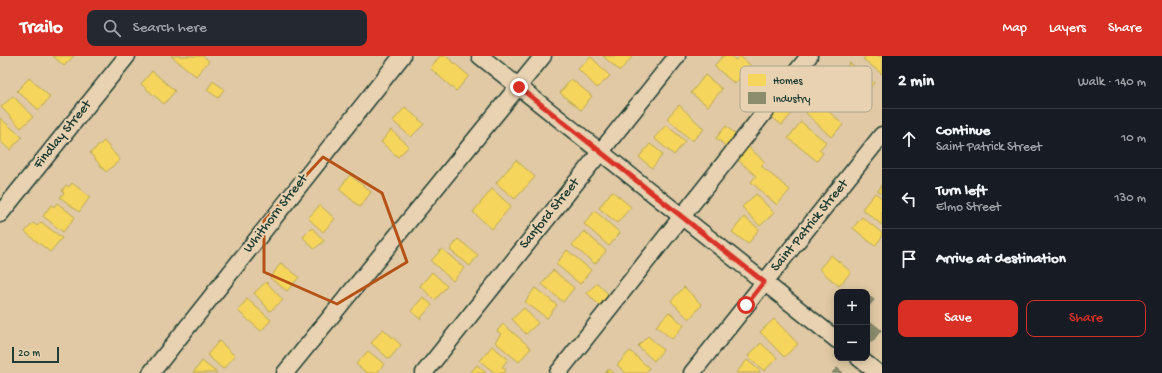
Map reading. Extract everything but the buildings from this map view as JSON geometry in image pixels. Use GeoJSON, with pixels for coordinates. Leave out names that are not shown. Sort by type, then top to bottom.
{"type":"FeatureCollection","features":[{"type":"Feature","properties":{"kind":"street","name":"Findlay Street"},"geometry":{"type":"LineString","coordinates":[[0,214],[126,56]]}},
{"type":"Feature","properties":{"kind":"street","name":"Whithorn Street"},"geometry":{"type":"LineString","coordinates":[[151,373],[402,56]]}},
{"type":"Feature","properties":{"kind":"street"},"geometry":{"type":"LineString","coordinates":[[480,56],[834,338]]}},
{"type":"Feature","properties":{"kind":"street"},"geometry":{"type":"LineString","coordinates":[[285,373],[543,56]]}},
{"type":"Feature","properties":{"kind":"street","name":"Sanford Street"},"geometry":{"type":"LineString","coordinates":[[424,373],[677,56]]}},
{"type":"Feature","properties":{"kind":"street"},"geometry":{"type":"LineString","coordinates":[[801,66],[809,56]]}},
{"type":"Feature","properties":{"kind":"street"},"geometry":{"type":"LineString","coordinates":[[558,373],[765,112]]}},
{"type":"Feature","properties":{"kind":"street","name":"Saint Patrick Street"},"geometry":{"type":"LineString","coordinates":[[692,373],[882,135]]}},
{"type":"Feature","properties":{"kind":"street"},"geometry":{"type":"LineString","coordinates":[[863,361],[878,373]]}},
{"type":"Feature","properties":{"kind":"highlighted area"},"geometry":{"type":"Polygon","coordinates":[[[323,157],[382,193],[407,262],[337,304],[264,272],[264,221],[323,157]]]}},
{"type":"Feature","properties":{"kind":"route"},"geometry":{"type":"LineString","coordinates":[[519,87],[764,282],[746,305]]}}]}
